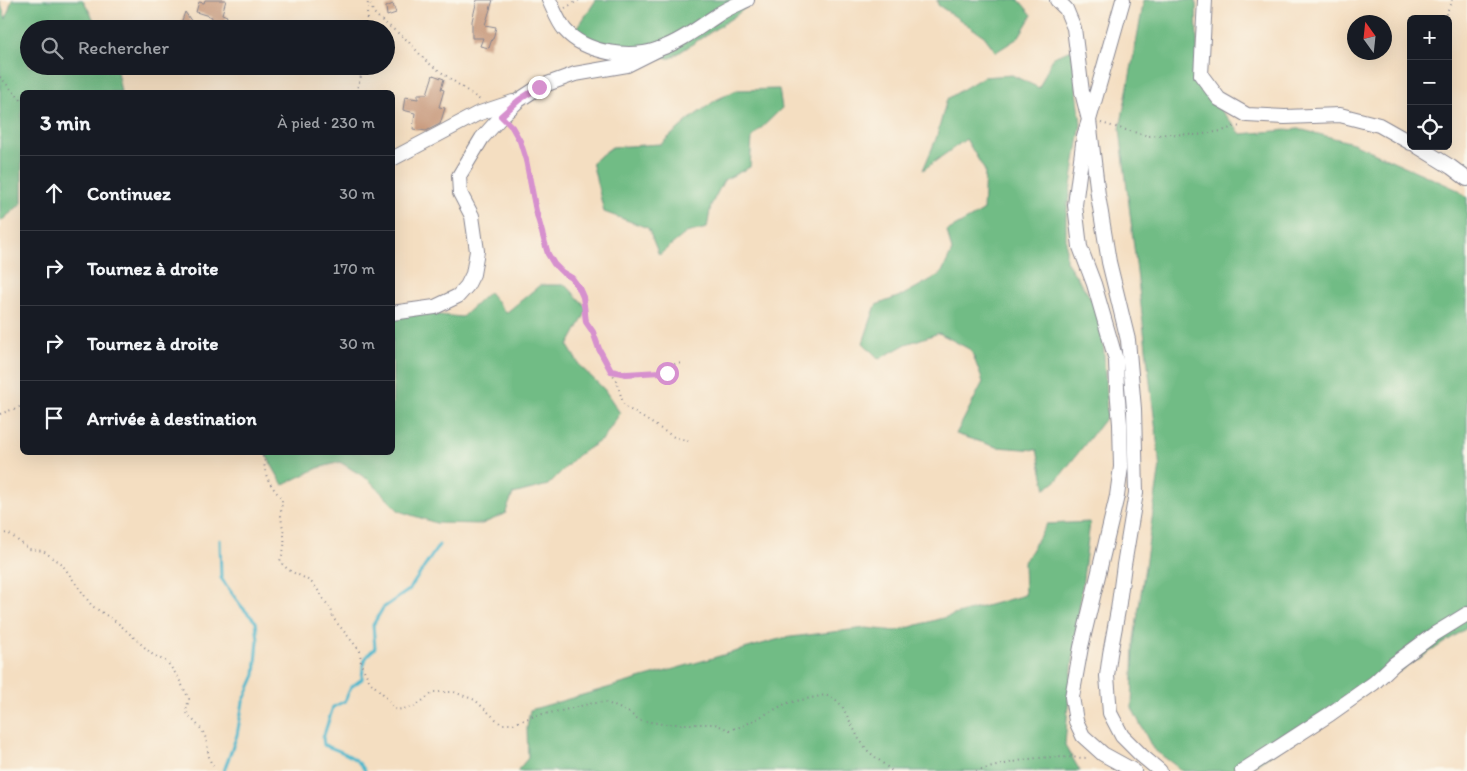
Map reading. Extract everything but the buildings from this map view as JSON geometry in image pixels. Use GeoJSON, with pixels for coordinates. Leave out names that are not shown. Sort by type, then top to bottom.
{"type":"FeatureCollection","features":[{"type":"Feature","properties":{"kind":"street"},"geometry":{"type":"LineString","coordinates":[[549,0],[559,21],[577,41],[599,50],[629,54],[659,50]]}},
{"type":"Feature","properties":{"kind":"street"},"geometry":{"type":"LineString","coordinates":[[395,157],[477,114],[497,112],[539,87],[585,72],[627,65],[659,50],[717,15],[747,0]]}},
{"type":"Feature","properties":{"kind":"street"},"geometry":{"type":"LineString","coordinates":[[1056,0],[1066,9],[1074,28],[1082,92],[1089,120],[1098,195],[1109,262],[1128,340],[1134,409],[1136,493],[1107,676],[1110,713],[1122,736],[1160,771]]}},
{"type":"Feature","properties":{"kind":"street"},"geometry":{"type":"LineString","coordinates":[[1123,0],[1084,136],[1075,204],[1080,247],[1094,284],[1116,360],[1121,467],[1117,496],[1081,648],[1072,697],[1076,721],[1083,736],[1104,754],[1134,771]]}},
{"type":"Feature","properties":{"kind":"street"},"geometry":{"type":"LineString","coordinates":[[1205,0],[1201,75],[1219,99],[1247,115],[1285,117],[1340,115],[1379,125],[1407,141]]}},
{"type":"Feature","properties":{"kind":"street"},"geometry":{"type":"LineString","coordinates":[[395,313],[435,307],[458,296],[467,286],[473,274],[477,251],[472,216],[460,194],[459,176],[497,112]]}},
{"type":"Feature","properties":{"kind":"street"},"geometry":{"type":"LineString","coordinates":[[1423,150],[1467,179]]}},
{"type":"Feature","properties":{"kind":"street"},"geometry":{"type":"LineString","coordinates":[[1242,771],[1330,714],[1374,683],[1394,664],[1433,635],[1467,614]]}},
{"type":"Feature","properties":{"kind":"path"},"geometry":{"type":"LineString","coordinates":[[367,20],[368,0]]}},
{"type":"Feature","properties":{"kind":"path"},"geometry":{"type":"LineString","coordinates":[[368,0],[381,20]]}},
{"type":"Feature","properties":{"kind":"path"},"geometry":{"type":"LineString","coordinates":[[1446,15],[1452,0]]}},
{"type":"Feature","properties":{"kind":"path"},"geometry":{"type":"LineString","coordinates":[[395,31],[407,40],[427,62],[497,112],[512,127],[520,141],[526,160],[536,211],[548,254],[554,264],[572,278],[579,288],[583,297],[586,322],[593,332],[599,349],[616,380],[624,406],[674,437],[688,441]]}},
{"type":"Feature","properties":{"kind":"path"},"geometry":{"type":"LineString","coordinates":[[357,90],[361,75]]}},
{"type":"Feature","properties":{"kind":"path"},"geometry":{"type":"LineString","coordinates":[[0,77],[20,99]]}},
{"type":"Feature","properties":{"kind":"path"},"geometry":{"type":"LineString","coordinates":[[1089,120],[1148,136],[1169,134],[1197,135],[1222,131],[1236,126],[1245,127]]}},
{"type":"Feature","properties":{"kind":"path"},"geometry":{"type":"LineString","coordinates":[[611,371],[626,374],[667,373],[675,364],[684,363]]}},
{"type":"Feature","properties":{"kind":"path"},"geometry":{"type":"LineString","coordinates":[[0,414],[20,407]]}},
{"type":"Feature","properties":{"kind":"path"},"geometry":{"type":"LineString","coordinates":[[262,455],[265,459],[265,472],[271,486],[282,499],[281,515],[285,540],[280,561],[285,567],[312,584],[324,602],[331,608],[333,618],[360,652],[360,664],[370,682],[396,710],[414,707],[434,692],[454,692],[476,700],[501,724],[513,724],[537,715],[605,702],[628,712],[639,720],[662,724],[715,724],[729,730],[743,726],[787,703],[825,695],[835,699],[842,706],[859,739],[868,751],[892,771]]}},
{"type":"Feature","properties":{"kind":"path"},"geometry":{"type":"LineString","coordinates":[[0,534],[8,533],[29,549],[43,551],[60,563],[92,606],[118,623],[153,655],[167,662],[178,677],[189,699],[186,711],[204,734],[210,761],[213,766]]}},
{"type":"Feature","properties":{"kind":"path"},"geometry":{"type":"LineString","coordinates":[[976,771],[1018,761],[1046,757],[1089,758]]}},
{"type":"Feature","properties":{"kind":"green space"},"geometry":{"type":"Polygon","coordinates":[[[12,0],[83,0],[94,20],[20,20],[20,75],[118,75],[121,90],[20,90],[20,205],[0,222],[0,2],[6,19],[12,0]]]}},
{"type":"Feature","properties":{"kind":"green space"},"geometry":{"type":"Polygon","coordinates":[[[596,0],[755,0],[735,16],[671,58],[616,58],[572,36],[596,0]]]}},
{"type":"Feature","properties":{"kind":"green space"},"geometry":{"type":"Polygon","coordinates":[[[937,0],[1019,0],[1032,15],[1018,38],[996,52],[984,36],[938,5],[937,0]]]}},
{"type":"Feature","properties":{"kind":"green space"},"geometry":{"type":"Polygon","coordinates":[[[1144,0],[1196,0],[1198,83],[1241,134],[1299,129],[1353,143],[1458,190],[1467,198],[1467,628],[1245,771],[1183,771],[1153,749],[1132,708],[1134,640],[1160,466],[1120,129],[1144,0]]]}},
{"type":"Feature","properties":{"kind":"green space"},"geometry":{"type":"Polygon","coordinates":[[[1072,50],[1081,124],[1066,216],[1066,261],[1102,315],[1107,416],[1057,480],[1046,489],[1037,450],[997,447],[956,434],[983,382],[971,350],[939,333],[906,344],[879,359],[863,343],[876,305],[903,295],[941,274],[952,251],[947,231],[983,211],[985,171],[966,139],[923,170],[936,139],[947,99],[983,77],[1012,75],[1039,88],[1053,57],[1072,50]]]}},
{"type":"Feature","properties":{"kind":"green space"},"geometry":{"type":"Polygon","coordinates":[[[779,89],[782,108],[752,137],[750,167],[724,180],[711,205],[707,228],[686,233],[659,255],[648,228],[604,212],[592,162],[612,147],[661,144],[691,118],[716,100],[737,90],[779,89]]]}},
{"type":"Feature","properties":{"kind":"green space"},"geometry":{"type":"Polygon","coordinates":[[[540,285],[566,285],[588,309],[568,346],[580,366],[604,389],[620,413],[603,439],[578,455],[548,485],[513,494],[505,514],[482,524],[436,523],[399,511],[369,480],[340,462],[318,468],[283,485],[266,455],[395,455],[395,308],[462,317],[489,292],[506,313],[540,285]]]}},
{"type":"Feature","properties":{"kind":"green space"},"geometry":{"type":"Polygon","coordinates":[[[1090,522],[1069,693],[1065,745],[1080,771],[517,771],[528,758],[527,728],[530,710],[783,638],[866,628],[896,631],[1025,595],[1024,562],[1047,524],[1090,522]]]}},
{"type":"Feature","properties":{"kind":"waterway"},"geometry":{"type":"LineString","coordinates":[[220,540],[221,578],[241,606],[256,622],[258,640],[255,675],[243,702],[237,735],[224,771]]}},
{"type":"Feature","properties":{"kind":"waterway"},"geometry":{"type":"LineString","coordinates":[[365,771],[357,761],[324,745],[323,738],[333,707],[345,701],[351,687],[362,679],[364,662],[375,648],[373,625],[383,608],[409,590],[439,545]]}},
{"type":"Feature","properties":{"kind":"route"},"geometry":{"type":"LineString","coordinates":[[539,87],[519,100],[501,116],[512,127],[520,141],[548,254],[554,264],[572,278],[579,288],[583,297],[586,322],[593,332],[599,349],[611,371],[626,374],[667,373]]}}]}
